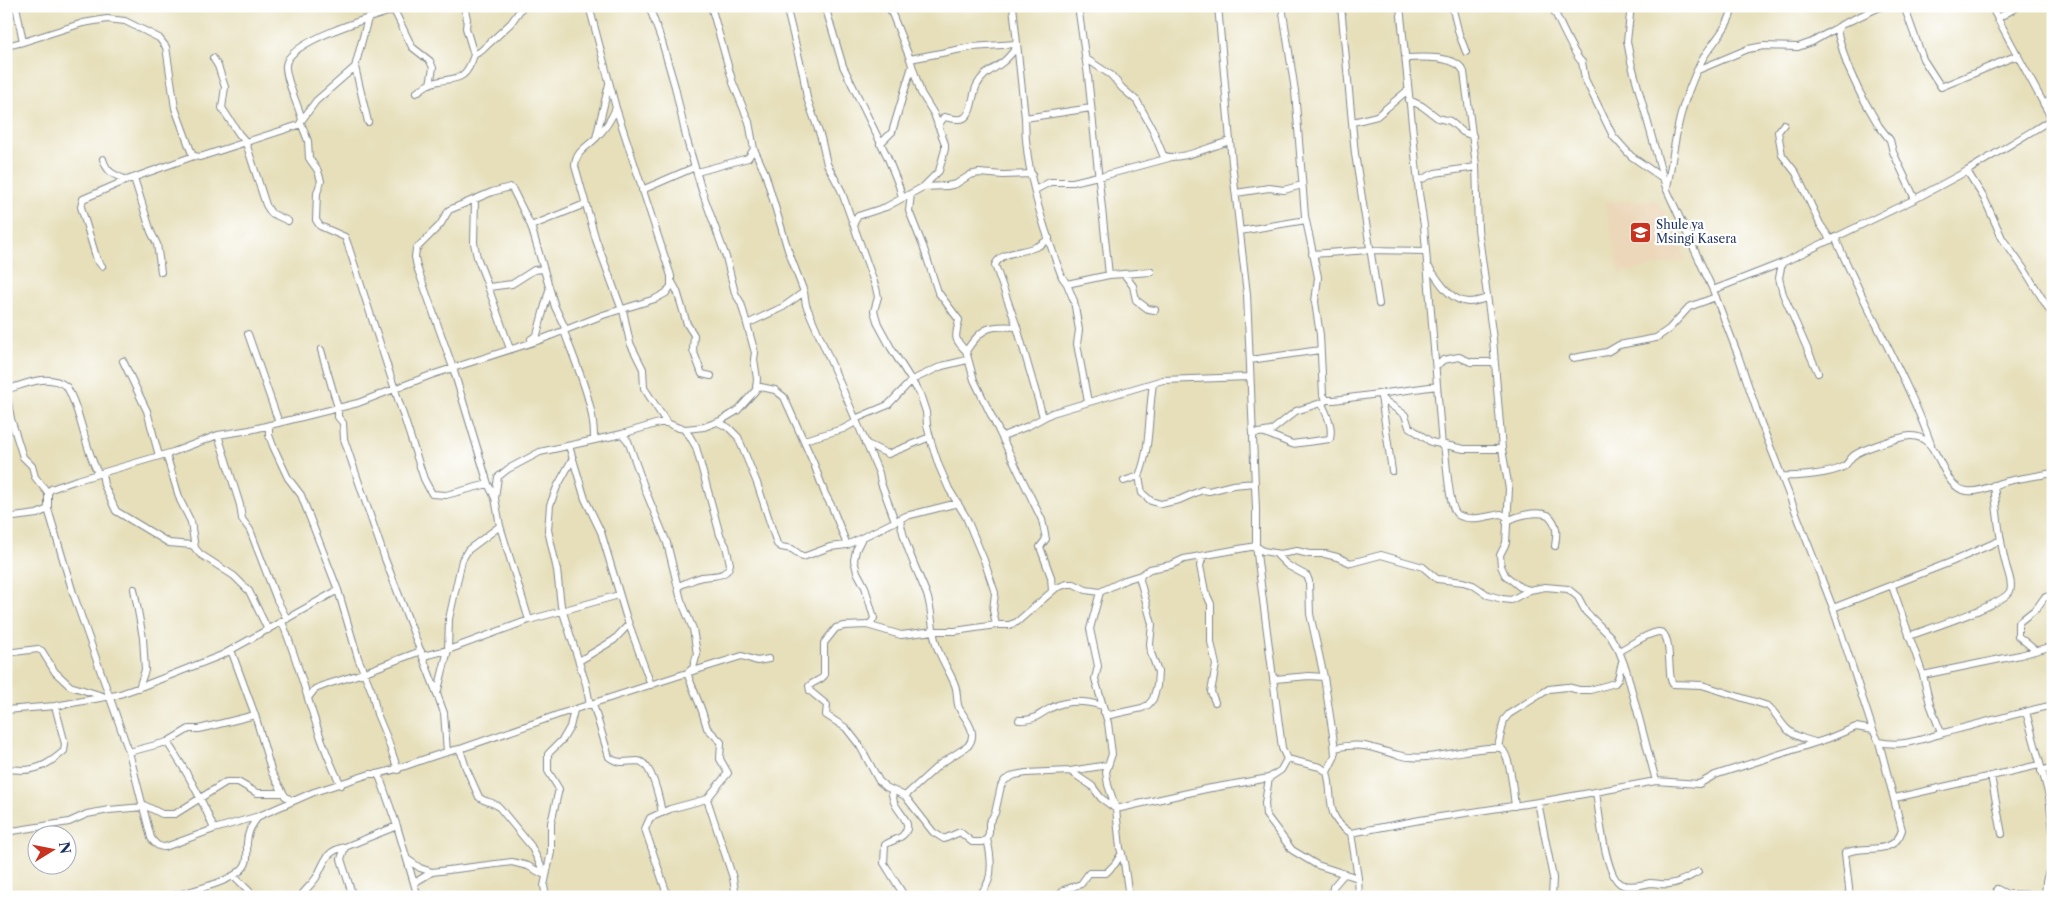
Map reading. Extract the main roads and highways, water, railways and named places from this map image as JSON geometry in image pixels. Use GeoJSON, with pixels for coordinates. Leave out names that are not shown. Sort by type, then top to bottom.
{"type":"FeatureCollection","features":[{"type":"Feature","properties":{"kind":"place","name":"Shule ya Msingi Kasera"},"geometry":{"type":"Point","coordinates":[1640,232]}}]}
